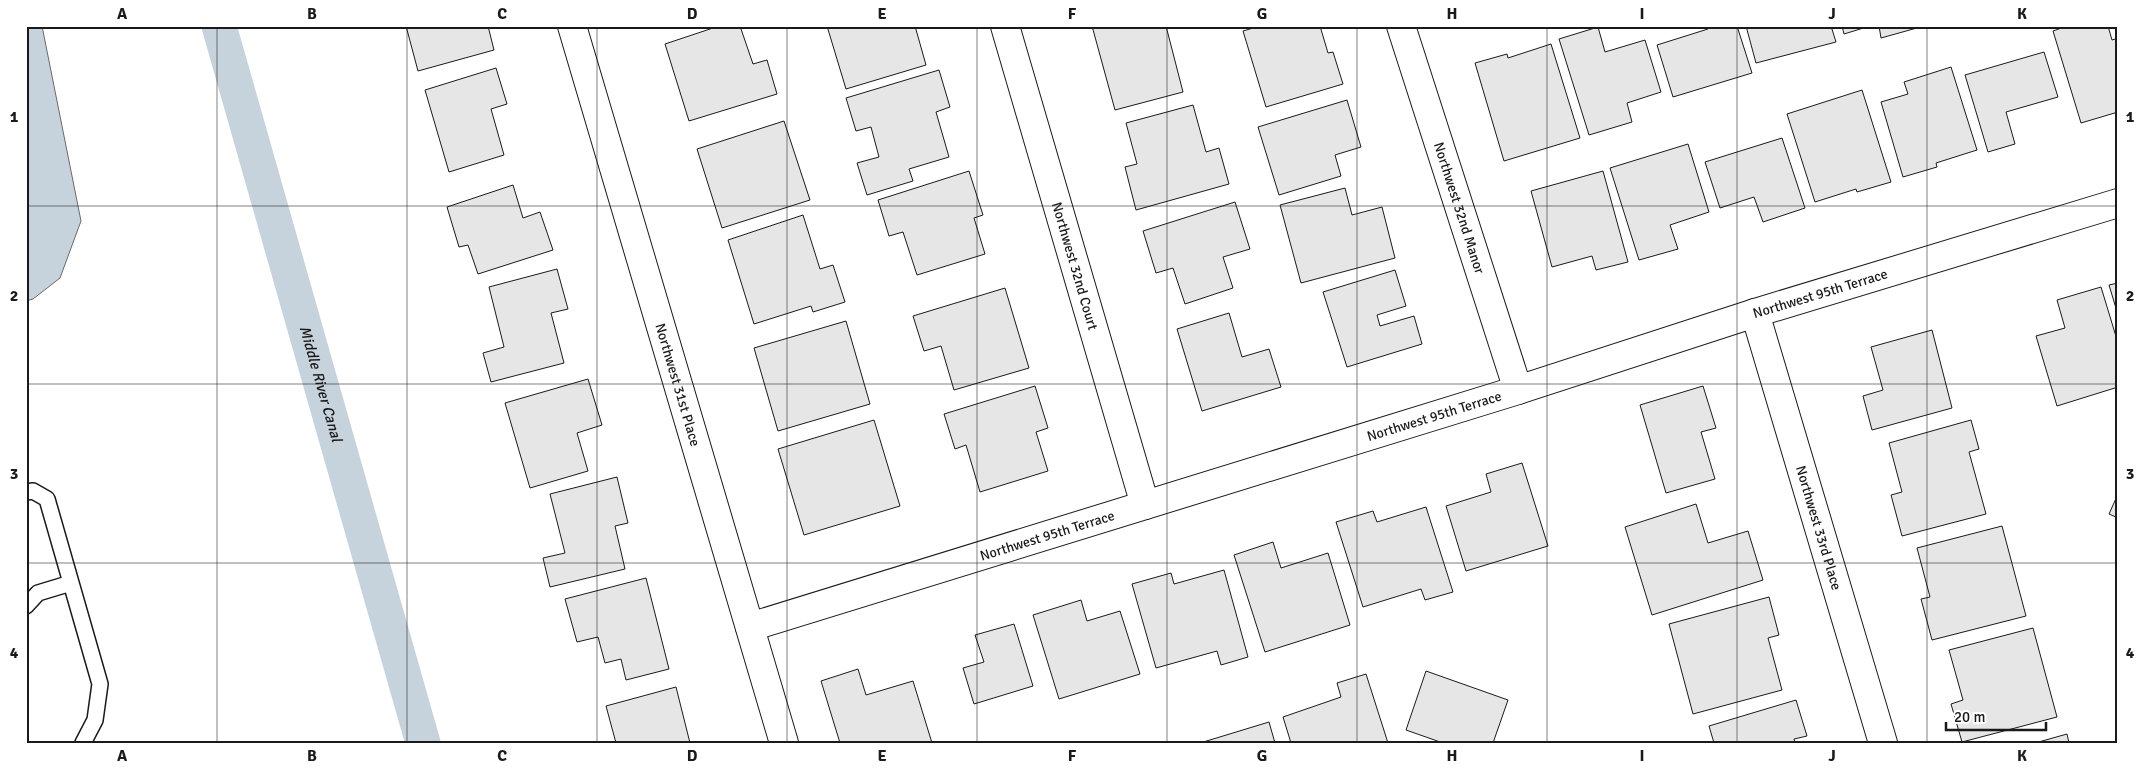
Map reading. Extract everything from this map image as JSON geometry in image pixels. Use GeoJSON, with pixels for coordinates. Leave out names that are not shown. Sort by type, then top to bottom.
{"type":"FeatureCollection","features":[{"type":"Feature","properties":{"kind":"street","name":"Northwest 31st Place"},"geometry":{"type":"LineString","coordinates":[[572,26],[784,743]]}},
{"type":"Feature","properties":{"kind":"street","name":"Northwest 32nd Court"},"geometry":{"type":"LineString","coordinates":[[1005,26],[1145,505]]}},
{"type":"Feature","properties":{"kind":"street","name":"Northwest 32nd Manor"},"geometry":{"type":"LineString","coordinates":[[1401,26],[1518,390]]}},
{"type":"Feature","properties":{"kind":"street","name":"Northwest 95th Terrace"},"geometry":{"type":"LineString","coordinates":[[750,627],[1518,390],[1755,313],[2118,203]]}},
{"type":"Feature","properties":{"kind":"street","name":"Northwest 33rd Place"},"geometry":{"type":"LineString","coordinates":[[1755,313],[1883,743]]}},
{"type":"Feature","properties":{"kind":"lane"},"geometry":{"type":"LineString","coordinates":[[26,492],[33,490],[47,499],[100,684],[94,720],[83,743]]}},
{"type":"Feature","properties":{"kind":"lane"},"geometry":{"type":"LineString","coordinates":[[26,606],[38,593],[71,583]]}},
{"type":"Feature","properties":{"kind":"shaded area"},"geometry":{"type":"Polygon","coordinates":[[[26,26],[42,26],[81,221],[60,278],[33,299],[26,301],[26,26]]]}},
{"type":"Feature","properties":{"kind":"building"},"geometry":{"type":"Polygon","coordinates":[[[406,26],[488,26],[494,50],[418,71],[406,26]]]}},
{"type":"Feature","properties":{"kind":"building"},"geometry":{"type":"Polygon","coordinates":[[[719,26],[740,26],[753,64],[767,60],[777,94],[689,121],[665,44],[719,26]]]}},
{"type":"Feature","properties":{"kind":"building"},"geometry":{"type":"Polygon","coordinates":[[[827,26],[915,26],[926,65],[846,89],[827,26]]]}},
{"type":"Feature","properties":{"kind":"building"},"geometry":{"type":"Polygon","coordinates":[[[1092,26],[1166,26],[1183,92],[1115,110],[1092,26]]]}},
{"type":"Feature","properties":{"kind":"building"},"geometry":{"type":"Polygon","coordinates":[[[1260,26],[1320,26],[1328,53],[1333,52],[1343,84],[1266,107],[1243,31],[1260,26]]]}},
{"type":"Feature","properties":{"kind":"building"},"geometry":{"type":"Polygon","coordinates":[[[1708,26],[1737,26],[1752,73],[1673,97],[1657,45],[1708,29],[1708,26]]]}},
{"type":"Feature","properties":{"kind":"building"},"geometry":{"type":"Polygon","coordinates":[[[1746,26],[1831,26],[1836,42],[1756,63],[1746,26]]]}},
{"type":"Feature","properties":{"kind":"building"},"geometry":{"type":"Polygon","coordinates":[[[1842,26],[1870,26],[1844,34],[1842,26]]]}},
{"type":"Feature","properties":{"kind":"building"},"geometry":{"type":"Polygon","coordinates":[[[1879,26],[1924,26],[1881,38],[1879,26]]]}},
{"type":"Feature","properties":{"kind":"building"},"geometry":{"type":"Polygon","coordinates":[[[2067,26],[2108,26],[2112,40],[2118,38],[2118,112],[2081,123],[2053,31],[2067,26]]]}},
{"type":"Feature","properties":{"kind":"building"},"geometry":{"type":"Polygon","coordinates":[[[1598,27],[1605,52],[1645,40],[1661,92],[1627,103],[1632,122],[1589,135],[1559,39],[1598,27]]]}},
{"type":"Feature","properties":{"kind":"building"},"geometry":{"type":"Polygon","coordinates":[[[1551,44],[1580,138],[1504,161],[1475,63],[1507,54],[1508,58],[1551,44]]]}},
{"type":"Feature","properties":{"kind":"building"},"geometry":{"type":"Polygon","coordinates":[[[2044,52],[2058,97],[2006,112],[2015,144],[1988,152],[1965,75],[2044,52]]]}},
{"type":"Feature","properties":{"kind":"building"},"geometry":{"type":"Polygon","coordinates":[[[1951,67],[1977,150],[1936,163],[1937,167],[1903,177],[1881,102],[1908,94],[1904,82],[1951,67]]]}},
{"type":"Feature","properties":{"kind":"building"},"geometry":{"type":"Polygon","coordinates":[[[496,68],[507,104],[491,109],[504,155],[449,172],[425,90],[496,68]]]}},
{"type":"Feature","properties":{"kind":"building"},"geometry":{"type":"Polygon","coordinates":[[[939,70],[950,107],[936,112],[949,157],[909,169],[913,181],[867,195],[857,163],[879,157],[871,127],[856,131],[846,98],[939,70]]]}},
{"type":"Feature","properties":{"kind":"building"},"geometry":{"type":"Polygon","coordinates":[[[1862,90],[1891,182],[1857,192],[1856,189],[1815,202],[1787,114],[1862,90]]]}},
{"type":"Feature","properties":{"kind":"building"},"geometry":{"type":"Polygon","coordinates":[[[1347,100],[1361,147],[1335,155],[1341,176],[1279,195],[1258,127],[1347,100]]]}},
{"type":"Feature","properties":{"kind":"building"},"geometry":{"type":"Polygon","coordinates":[[[1193,105],[1206,152],[1219,148],[1229,184],[1136,210],[1125,167],[1137,164],[1126,123],[1193,105]]]}},
{"type":"Feature","properties":{"kind":"building"},"geometry":{"type":"Polygon","coordinates":[[[784,121],[810,200],[722,228],[697,149],[784,121]]]}},
{"type":"Feature","properties":{"kind":"building"},"geometry":{"type":"Polygon","coordinates":[[[1782,138],[1805,208],[1763,222],[1754,197],[1720,208],[1705,162],[1782,138]]]}},
{"type":"Feature","properties":{"kind":"building"},"geometry":{"type":"Polygon","coordinates":[[[1688,144],[1709,212],[1670,225],[1678,249],[1639,260],[1610,168],[1688,144]]]}},
{"type":"Feature","properties":{"kind":"building"},"geometry":{"type":"Polygon","coordinates":[[[969,171],[983,215],[974,218],[985,254],[917,275],[903,232],[889,236],[878,200],[969,171]]]}},
{"type":"Feature","properties":{"kind":"building"},"geometry":{"type":"Polygon","coordinates":[[[1603,171],[1628,262],[1596,270],[1592,256],[1552,267],[1531,191],[1603,171]]]}},
{"type":"Feature","properties":{"kind":"building"},"geometry":{"type":"Polygon","coordinates":[[[513,185],[523,218],[540,212],[553,250],[478,274],[468,245],[459,247],[447,207],[513,185]]]}},
{"type":"Feature","properties":{"kind":"building"},"geometry":{"type":"Polygon","coordinates":[[[1345,188],[1352,215],[1382,207],[1395,258],[1301,283],[1280,205],[1345,188]]]}},
{"type":"Feature","properties":{"kind":"building"},"geometry":{"type":"Polygon","coordinates":[[[1235,202],[1250,249],[1223,257],[1233,288],[1185,304],[1173,268],[1156,273],[1143,231],[1235,202]]]}},
{"type":"Feature","properties":{"kind":"building"},"geometry":{"type":"Polygon","coordinates":[[[803,215],[820,269],[833,265],[845,302],[813,312],[811,306],[754,324],[728,240],[803,215]]]}},
{"type":"Feature","properties":{"kind":"building"},"geometry":{"type":"Polygon","coordinates":[[[557,269],[568,309],[551,313],[564,363],[491,382],[483,353],[504,347],[489,287],[557,269]]]}},
{"type":"Feature","properties":{"kind":"building"},"geometry":{"type":"Polygon","coordinates":[[[1395,270],[1406,306],[1377,315],[1380,326],[1414,316],[1422,344],[1347,367],[1323,292],[1395,270]]]}},
{"type":"Feature","properties":{"kind":"building"},"geometry":{"type":"Polygon","coordinates":[[[2118,283],[2118,315],[2109,285],[2118,283]]]}},
{"type":"Feature","properties":{"kind":"building"},"geometry":{"type":"Polygon","coordinates":[[[2101,287],[2118,343],[2118,387],[2057,406],[2036,336],[2065,328],[2057,300],[2101,287]]]}},
{"type":"Feature","properties":{"kind":"building"},"geometry":{"type":"Polygon","coordinates":[[[1005,288],[1029,368],[954,390],[941,346],[924,351],[913,316],[1005,288]]]}},
{"type":"Feature","properties":{"kind":"building"},"geometry":{"type":"Polygon","coordinates":[[[1229,313],[1242,357],[1269,349],[1281,387],[1202,411],[1177,329],[1229,313]]]}},
{"type":"Feature","properties":{"kind":"building"},"geometry":{"type":"Polygon","coordinates":[[[846,321],[870,404],[778,431],[754,348],[846,321]]]}},
{"type":"Feature","properties":{"kind":"building"},"geometry":{"type":"Polygon","coordinates":[[[1932,330],[1952,408],[1872,430],[1863,396],[1883,390],[1871,347],[1932,330]]]}},
{"type":"Feature","properties":{"kind":"building"},"geometry":{"type":"Polygon","coordinates":[[[588,379],[602,425],[577,433],[588,471],[530,488],[505,403],[588,379]]]}},
{"type":"Feature","properties":{"kind":"building"},"geometry":{"type":"Polygon","coordinates":[[[1035,386],[1048,428],[1036,432],[1048,471],[980,492],[966,445],[955,449],[944,414],[1035,386]]]}},
{"type":"Feature","properties":{"kind":"building"},"geometry":{"type":"Polygon","coordinates":[[[1703,386],[1716,428],[1701,432],[1715,479],[1666,493],[1640,405],[1703,386]]]}},
{"type":"Feature","properties":{"kind":"building"},"geometry":{"type":"Polygon","coordinates":[[[874,420],[900,506],[804,535],[778,449],[874,420]]]}},
{"type":"Feature","properties":{"kind":"building"},"geometry":{"type":"Polygon","coordinates":[[[1971,420],[1979,449],[1969,452],[1986,514],[1902,536],[1891,495],[1902,492],[1889,443],[1971,420]]]}},
{"type":"Feature","properties":{"kind":"building"},"geometry":{"type":"Polygon","coordinates":[[[1522,463],[1548,546],[1466,571],[1446,506],[1491,492],[1486,474],[1522,463]]]}},
{"type":"Feature","properties":{"kind":"building"},"geometry":{"type":"Polygon","coordinates":[[[617,477],[628,523],[615,526],[625,569],[550,587],[543,558],[565,553],[550,494],[617,477]]]}},
{"type":"Feature","properties":{"kind":"building"},"geometry":{"type":"Polygon","coordinates":[[[2118,494],[2118,518],[2109,514],[2118,494]]]}},
{"type":"Feature","properties":{"kind":"building"},"geometry":{"type":"Polygon","coordinates":[[[1696,504],[1708,543],[1748,531],[1763,580],[1652,615],[1625,527],[1696,504]]]}},
{"type":"Feature","properties":{"kind":"building"},"geometry":{"type":"Polygon","coordinates":[[[1426,507],[1453,592],[1425,600],[1421,589],[1363,607],[1336,522],[1373,511],[1377,522],[1426,507]]]}},
{"type":"Feature","properties":{"kind":"building"},"geometry":{"type":"Polygon","coordinates":[[[2002,526],[2026,616],[1932,640],[1921,599],[1930,597],[1917,548],[2002,526]]]}},
{"type":"Feature","properties":{"kind":"building"},"geometry":{"type":"Polygon","coordinates":[[[1273,542],[1281,568],[1328,553],[1350,625],[1265,652],[1234,555],[1273,542]]]}},
{"type":"Feature","properties":{"kind":"building"},"geometry":{"type":"Polygon","coordinates":[[[1224,570],[1248,657],[1221,665],[1217,651],[1156,668],[1132,584],[1171,573],[1174,584],[1224,570]]]}},
{"type":"Feature","properties":{"kind":"building"},"geometry":{"type":"Polygon","coordinates":[[[646,578],[669,669],[626,680],[621,659],[605,663],[598,637],[577,642],[565,599],[646,578]]]}},
{"type":"Feature","properties":{"kind":"building"},"geometry":{"type":"Polygon","coordinates":[[[1769,597],[1779,635],[1768,638],[1782,690],[1693,714],[1669,624],[1769,597]]]}},
{"type":"Feature","properties":{"kind":"building"},"geometry":{"type":"Polygon","coordinates":[[[1081,600],[1087,621],[1120,611],[1140,674],[1059,699],[1033,615],[1081,600]]]}},
{"type":"Feature","properties":{"kind":"building"},"geometry":{"type":"Polygon","coordinates":[[[1014,624],[1033,686],[974,704],[963,668],[984,662],[975,635],[1014,624]]]}},
{"type":"Feature","properties":{"kind":"building"},"geometry":{"type":"Polygon","coordinates":[[[2033,628],[2057,717],[1962,742],[1951,704],[1963,700],[1949,650],[2033,628]]]}},
{"type":"Feature","properties":{"kind":"building"},"geometry":{"type":"Polygon","coordinates":[[[858,669],[866,695],[913,681],[932,743],[840,743],[821,681],[858,669]]]}},
{"type":"Feature","properties":{"kind":"building"},"geometry":{"type":"Polygon","coordinates":[[[1426,671],[1508,700],[1493,743],[1443,743],[1406,730],[1426,671]]]}},
{"type":"Feature","properties":{"kind":"building"},"geometry":{"type":"Polygon","coordinates":[[[1366,674],[1388,743],[1291,743],[1283,717],[1341,697],[1337,683],[1366,674]]]}},
{"type":"Feature","properties":{"kind":"building"},"geometry":{"type":"Polygon","coordinates":[[[676,687],[690,743],[616,743],[606,706],[676,687]]]}},
{"type":"Feature","properties":{"kind":"building"},"geometry":{"type":"Polygon","coordinates":[[[1796,700],[1807,736],[1794,739],[1795,743],[1714,743],[1709,726],[1796,700]]]}},
{"type":"Feature","properties":{"kind":"building"},"geometry":{"type":"Polygon","coordinates":[[[1269,722],[1275,743],[1200,743],[1269,722]]]}},
{"type":"Feature","properties":{"kind":"building"},"geometry":{"type":"Polygon","coordinates":[[[2067,734],[2069,743],[2035,743],[2067,734]]]}},
{"type":"Feature","properties":{"kind":"waterway","name":"Middle River Canal"},"geometry":{"type":"LineString","coordinates":[[219,26],[423,743]]}}]}
